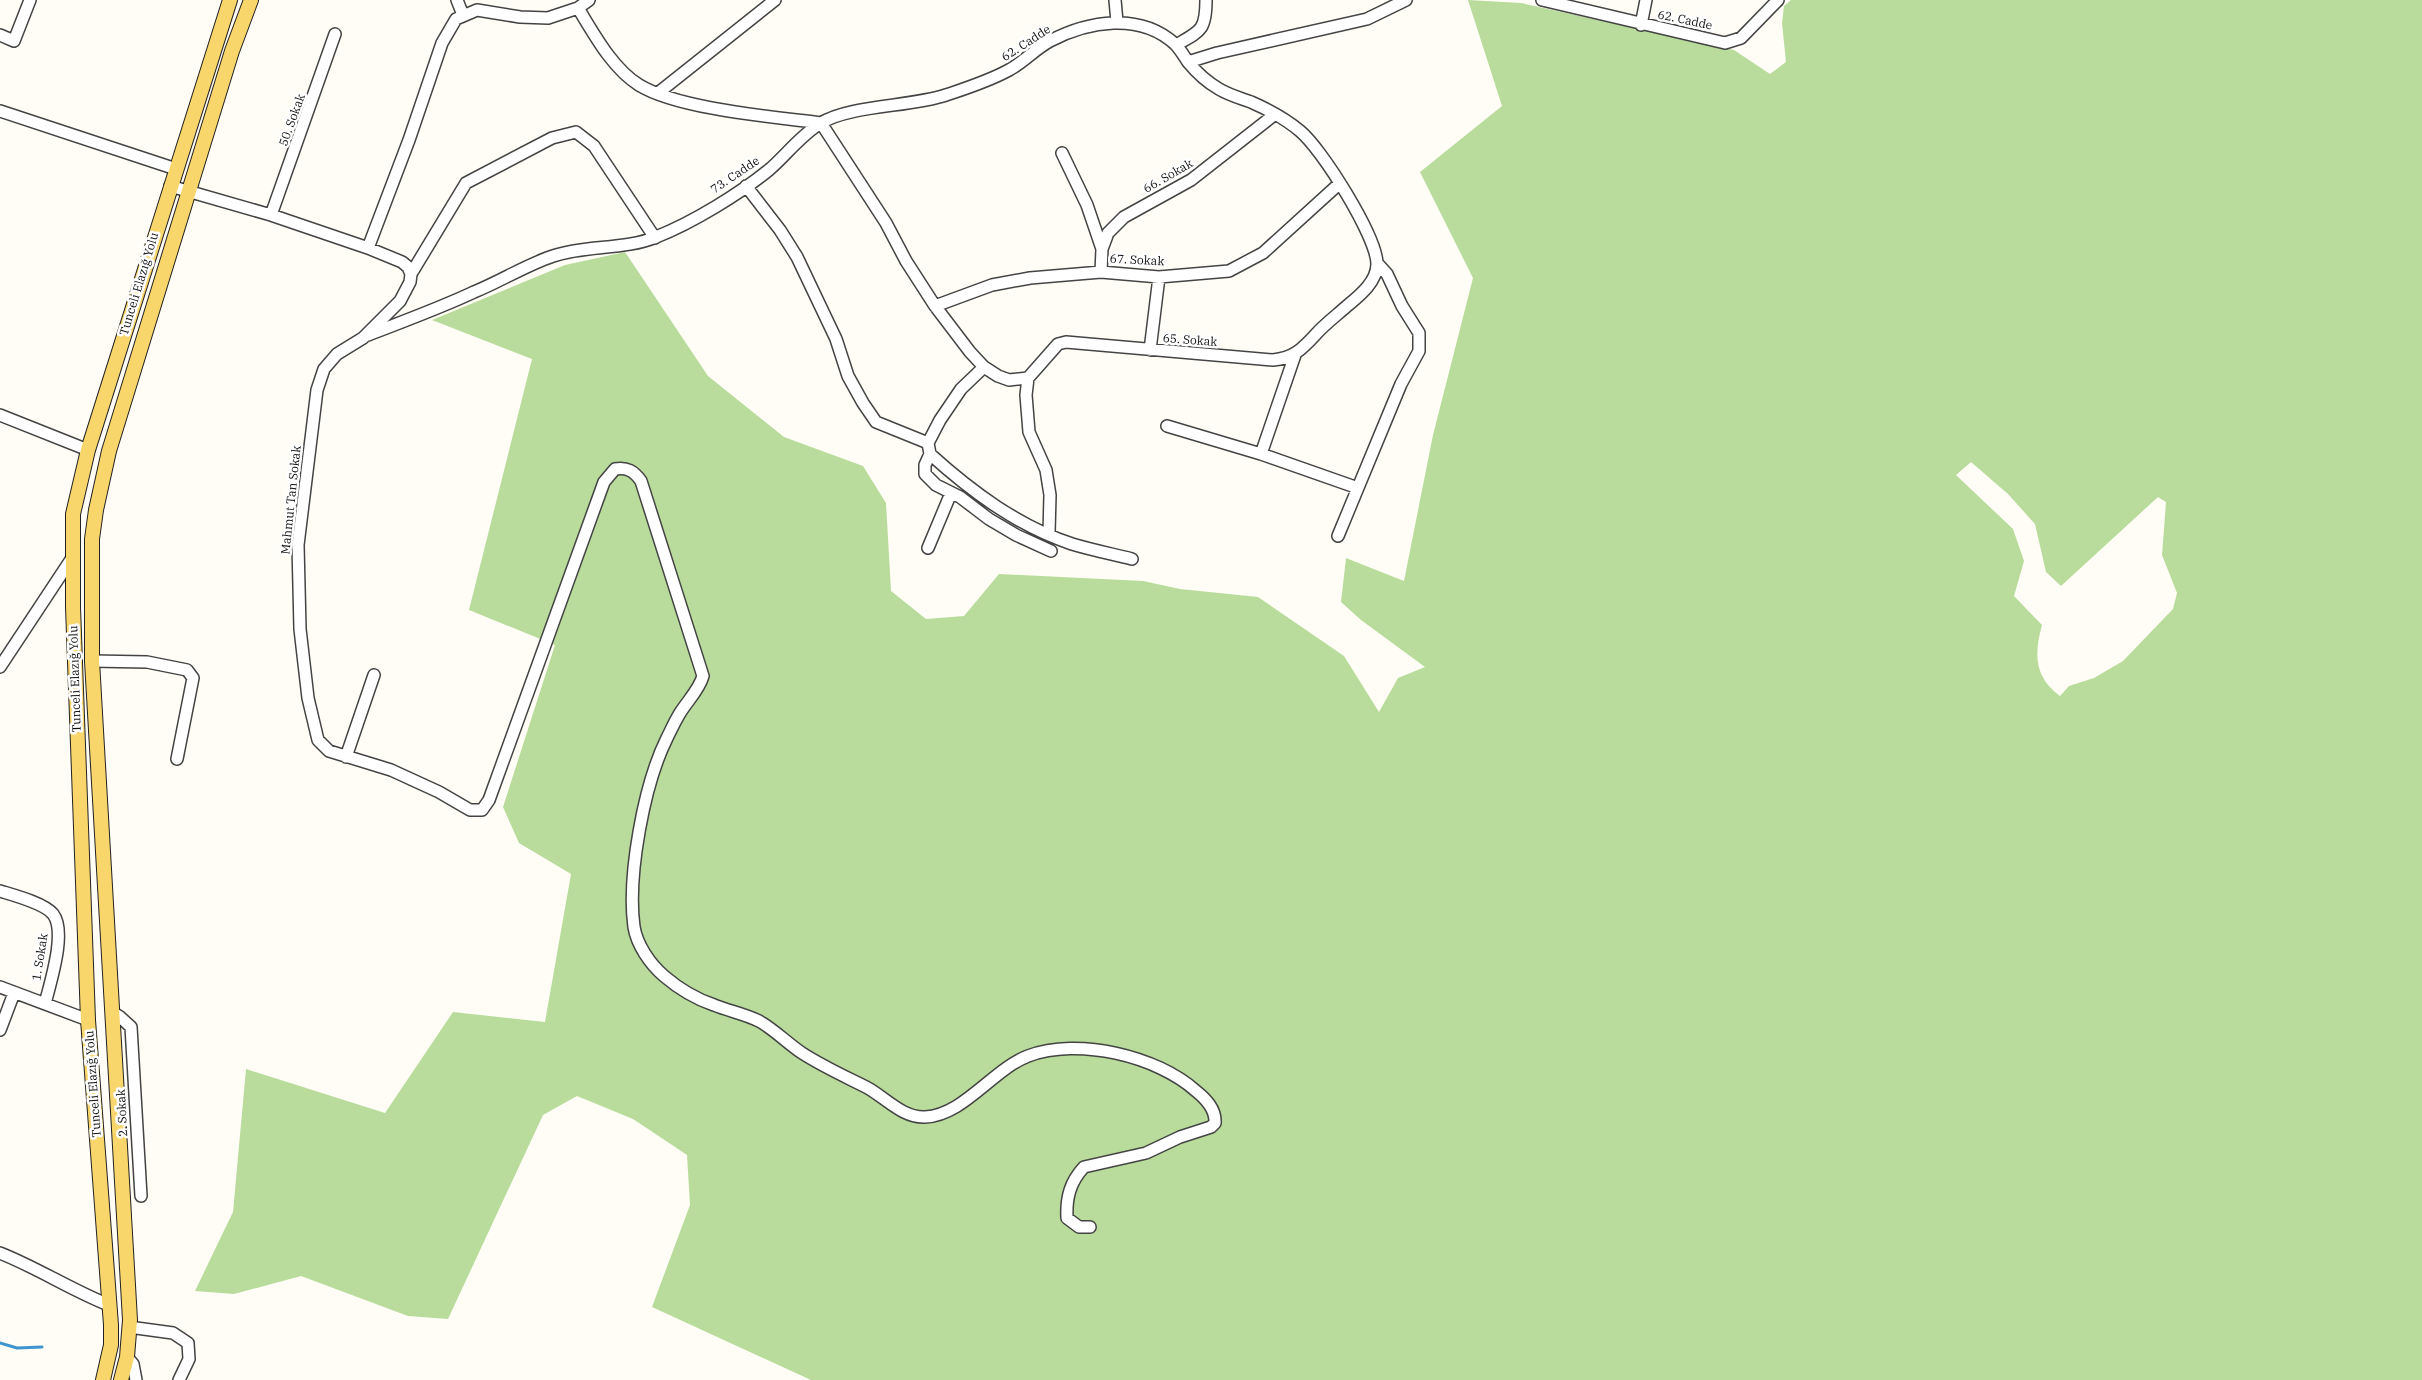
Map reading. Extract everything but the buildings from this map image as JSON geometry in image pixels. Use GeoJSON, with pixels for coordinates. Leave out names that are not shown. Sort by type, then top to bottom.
{"type":"FeatureCollection","features":[{"type":"Feature","properties":{"kind":"main road","name":"Tunceli Elazığ Yolu"},"geometry":{"type":"LineString","coordinates":[[103,1380],[111,1345],[110,1304],[88,1020],[72,558],[73,514],[88,450],[230,0]]}},
{"type":"Feature","properties":{"kind":"main road","name":"Tunceli Elazığ Yolu"},"geometry":{"type":"LineString","coordinates":[[121,1380],[127,1357],[130,1327],[92,661],[92,539],[101,484],[111,442],[232,51],[251,0]]}},
{"type":"Feature","properties":{"kind":"street"},"geometry":{"type":"LineString","coordinates":[[0,35],[14,41],[30,0]]}},
{"type":"Feature","properties":{"kind":"street"},"geometry":{"type":"LineString","coordinates":[[457,0],[462,15]]}},
{"type":"Feature","properties":{"kind":"street"},"geometry":{"type":"LineString","coordinates":[[368,248],[409,140],[442,42],[452,25],[462,15],[478,5],[520,18],[548,18],[578,8],[589,0]]}},
{"type":"Feature","properties":{"kind":"street"},"geometry":{"type":"LineString","coordinates":[[658,93],[775,0]]}},
{"type":"Feature","properties":{"kind":"street"},"geometry":{"type":"LineString","coordinates":[[1115,0],[1117,22]]}},
{"type":"Feature","properties":{"kind":"street"},"geometry":{"type":"LineString","coordinates":[[1176,45],[1202,30],[1206,18],[1206,0]]}},
{"type":"Feature","properties":{"kind":"street"},"geometry":{"type":"LineString","coordinates":[[1262,454],[1294,355],[1369,284],[1375,274],[1377,263],[1371,242],[1340,183],[1316,147],[1299,130],[1274,115],[1254,104],[1220,90],[1202,78],[1188,62],[1225,51],[1367,19],[1406,0]]}},
{"type":"Feature","properties":{"kind":"street","name":"62. Cadde"},"geometry":{"type":"LineString","coordinates":[[1542,0],[1641,25],[1725,43],[1733,42],[1740,38],[1778,0]]}},
{"type":"Feature","properties":{"kind":"street"},"geometry":{"type":"LineString","coordinates":[[1641,25],[1646,0]]}},
{"type":"Feature","properties":{"kind":"street"},"geometry":{"type":"LineString","coordinates":[[578,8],[597,39],[622,70],[639,85],[676,100],[821,123],[886,222],[906,261],[935,306],[970,352],[984,367],[1009,380],[1028,378],[1026,395],[1029,432],[1046,470],[1050,495],[1049,533]]}},
{"type":"Feature","properties":{"kind":"street","name":"62. Cadde"},"geometry":{"type":"LineString","coordinates":[[821,123],[854,112],[900,106],[944,96],[1012,69],[1050,41],[1076,30],[1117,22],[1134,23],[1149,28],[1176,45],[1188,62]]}},
{"type":"Feature","properties":{"kind":"street","name":"50. Sokak"},"geometry":{"type":"LineString","coordinates":[[271,215],[335,34]]}},
{"type":"Feature","properties":{"kind":"street"},"geometry":{"type":"LineString","coordinates":[[0,111],[176,168]]}},
{"type":"Feature","properties":{"kind":"street","name":"66. Sokak"},"geometry":{"type":"LineString","coordinates":[[1101,272],[1102,249],[1108,233],[1124,217],[1190,180],[1274,115]]}},
{"type":"Feature","properties":{"kind":"street","name":"73. Cadde"},"geometry":{"type":"LineString","coordinates":[[655,238],[704,212],[746,186],[769,170],[821,123]]}},
{"type":"Feature","properties":{"kind":"street","name":"Mahmut Tan Sokak"},"geometry":{"type":"LineString","coordinates":[[363,338],[400,301],[410,282],[411,274],[466,183],[552,138],[576,132],[594,146],[655,238],[580,249],[542,260],[476,292],[363,338],[337,354],[324,369],[318,390],[298,545],[300,629],[308,698],[318,740],[329,752],[391,770],[439,792],[470,810],[476,812],[486,807],[604,482],[616,469],[627,468],[633,471],[641,481],[703,676],[698,688],[680,713],[661,750],[648,790],[641,822],[634,884],[634,923],[638,941],[662,974],[678,986],[703,1001],[759,1021],[811,1059],[870,1090],[900,1110],[913,1115],[925,1117],[940,1114],[956,1107],[1010,1065],[1043,1051],[1076,1048],[1117,1054],[1153,1064],[1181,1077],[1206,1099],[1212,1108],[1215,1123],[1211,1127],[1180,1137],[1146,1153],[1084,1167],[1071,1185],[1067,1197],[1067,1218],[1080,1227],[1090,1227]]}},
{"type":"Feature","properties":{"kind":"street"},"geometry":{"type":"LineString","coordinates":[[1062,153],[1087,206],[1102,249]]}},
{"type":"Feature","properties":{"kind":"street","name":"67. Sokak"},"geometry":{"type":"LineString","coordinates":[[935,306],[992,285],[1030,278],[1101,272],[1159,277],[1237,269],[1273,245],[1289,228],[1340,183]]}},
{"type":"Feature","properties":{"kind":"street"},"geometry":{"type":"LineString","coordinates":[[170,186],[271,215],[368,248],[402,262],[408,267],[411,274]]}},
{"type":"Feature","properties":{"kind":"street"},"geometry":{"type":"LineString","coordinates":[[746,186],[780,230],[798,258],[836,339],[848,376],[876,422],[929,448],[986,501],[1071,544],[1132,559]]}},
{"type":"Feature","properties":{"kind":"street"},"geometry":{"type":"LineString","coordinates":[[1338,536],[1401,384],[1420,351],[1419,333],[1402,306],[1387,274],[1377,263]]}},
{"type":"Feature","properties":{"kind":"street"},"geometry":{"type":"LineString","coordinates":[[1150,350],[1159,277]]}},
{"type":"Feature","properties":{"kind":"street","name":"65. Sokak"},"geometry":{"type":"LineString","coordinates":[[1028,378],[1058,344],[1066,342],[1273,360],[1287,359],[1294,355]]}},
{"type":"Feature","properties":{"kind":"street"},"geometry":{"type":"LineString","coordinates":[[984,367],[960,389],[929,448],[925,465],[926,474],[936,485],[1016,534],[1051,551]]}},
{"type":"Feature","properties":{"kind":"street"},"geometry":{"type":"LineString","coordinates":[[0,415],[88,450]]}},
{"type":"Feature","properties":{"kind":"street"},"geometry":{"type":"LineString","coordinates":[[1167,426],[1262,454],[1358,488]]}},
{"type":"Feature","properties":{"kind":"street"},"geometry":{"type":"LineString","coordinates":[[928,548],[951,493]]}},
{"type":"Feature","properties":{"kind":"street"},"geometry":{"type":"LineString","coordinates":[[0,667],[72,558]]}},
{"type":"Feature","properties":{"kind":"street"},"geometry":{"type":"LineString","coordinates":[[92,661],[147,662],[187,670],[192,674],[193,678],[178,759]]}},
{"type":"Feature","properties":{"kind":"street"},"geometry":{"type":"LineString","coordinates":[[346,757],[374,675]]}},
{"type":"Feature","properties":{"kind":"street","name":"1. Sokak"},"geometry":{"type":"LineString","coordinates":[[0,890],[40,906],[52,913],[56,920],[58,928],[57,952],[45,1004]]}},
{"type":"Feature","properties":{"kind":"street"},"geometry":{"type":"LineString","coordinates":[[0,987],[88,1020]]}},
{"type":"Feature","properties":{"kind":"street"},"geometry":{"type":"LineString","coordinates":[[0,1030],[14,993]]}},
{"type":"Feature","properties":{"kind":"street","name":"2. Sokak"},"geometry":{"type":"LineString","coordinates":[[112,1012],[132,1027],[140,1196]]}},
{"type":"Feature","properties":{"kind":"street"},"geometry":{"type":"LineString","coordinates":[[0,1253],[20,1261],[80,1293],[110,1304]]}},
{"type":"Feature","properties":{"kind":"street"},"geometry":{"type":"LineString","coordinates":[[130,1327],[174,1333],[188,1343],[189,1359],[179,1380]]}},
{"type":"Feature","properties":{"kind":"street"},"geometry":{"type":"LineString","coordinates":[[127,1357],[134,1364],[136,1380]]}},
{"type":"Feature","properties":{"kind":"green space"},"geometry":{"type":"Polygon","coordinates":[[[1468,0],[1521,3],[1734,50],[1770,74],[1786,62],[1782,23],[1784,6],[1791,0],[2422,0],[2422,1380],[811,1380],[652,1307],[690,1205],[687,1155],[633,1119],[577,1096],[543,1115],[448,1319],[408,1316],[301,1276],[234,1294],[195,1291],[233,1212],[246,1069],[385,1113],[453,1012],[545,1022],[571,874],[519,843],[503,807],[555,645],[469,610],[532,359],[432,320],[565,265],[625,252],[708,376],[784,437],[863,466],[886,503],[891,591],[926,619],[964,616],[999,574],[1143,581],[1180,589],[1258,597],[1344,656],[1379,712],[1398,678],[1425,667],[1361,620],[1341,602],[1346,558],[1404,581],[1433,435],[1473,278],[1420,172],[1502,106],[1468,0]],[[1971,462],[1956,475],[2013,529],[2024,561],[2014,596],[2042,625],[2037,655],[2038,664],[2045,681],[2060,696],[2069,686],[2094,678],[2123,661],[2173,609],[2177,593],[2162,555],[2166,502],[2158,497],[2061,586],[2046,572],[2035,524],[2008,494],[1971,462]]]}},
{"type":"Feature","properties":{"kind":"waterway"},"geometry":{"type":"LineString","coordinates":[[0,1343],[17,1348],[42,1347]]}}]}
